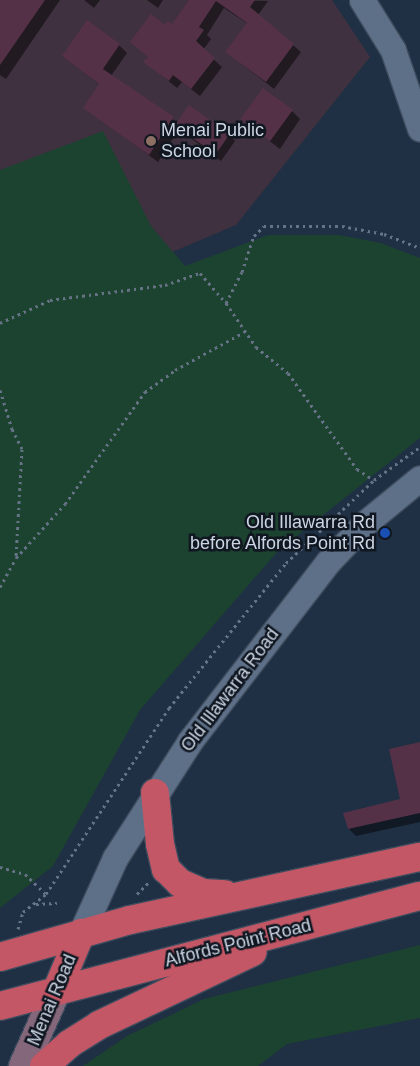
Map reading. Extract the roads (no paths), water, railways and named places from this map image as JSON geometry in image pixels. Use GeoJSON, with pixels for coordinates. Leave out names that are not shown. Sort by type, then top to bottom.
{"type":"FeatureCollection","features":[{"type":"Feature","properties":{"kind":"highway"},"geometry":{"type":"LineString","coordinates":[[155,793],[166,869],[180,883],[204,893],[240,895]]}},
{"type":"Feature","properties":{"kind":"highway"},"geometry":{"type":"LineString","coordinates":[[0,956],[80,933],[240,895],[420,857]]}},
{"type":"Feature","properties":{"kind":"highway","name":"Alfords Point Road"},"geometry":{"type":"LineString","coordinates":[[0,1006],[420,896]]}},
{"type":"Feature","properties":{"kind":"highway"},"geometry":{"type":"LineString","coordinates":[[44,1066],[69,1044],[124,1012],[322,921]]}},
{"type":"Feature","properties":{"kind":"highway","name":"Menai Road"},"geometry":{"type":"LineString","coordinates":[[57,990],[80,933]]}},
{"type":"Feature","properties":{"kind":"main road","name":"Menai Road"},"geometry":{"type":"LineString","coordinates":[[23,1066],[57,990]]}},
{"type":"Feature","properties":{"kind":"street"},"geometry":{"type":"LineString","coordinates":[[362,0],[393,50],[420,129]]}},
{"type":"Feature","properties":{"kind":"street","name":"Old Illawarra Road"},"geometry":{"type":"LineString","coordinates":[[80,933],[115,858],[190,741],[328,562],[364,524],[420,478]]}},
{"type":"Feature","properties":{"kind":"place","name":"Menai Public School"},"geometry":{"type":"Point","coordinates":[151,141]}},
{"type":"Feature","properties":{"kind":"place","name":"Old Illawarra Rd before Alfords Point Rd"},"geometry":{"type":"Point","coordinates":[385,533]}}]}
